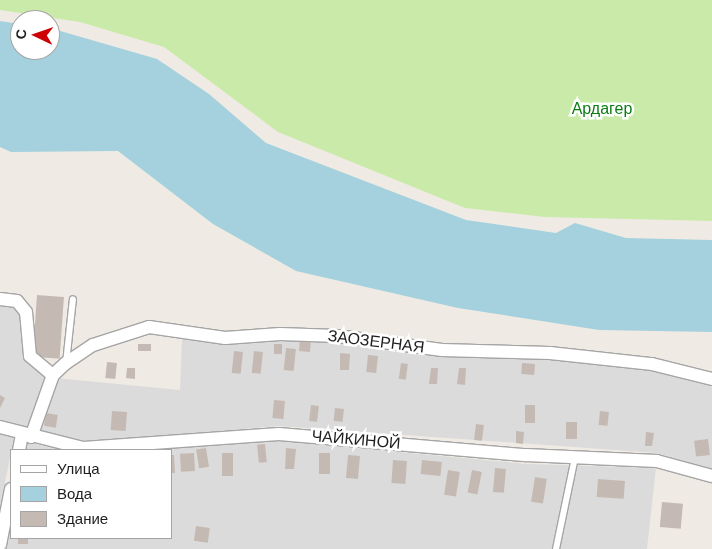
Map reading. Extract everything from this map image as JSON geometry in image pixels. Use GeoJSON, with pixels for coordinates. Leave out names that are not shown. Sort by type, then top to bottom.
{"type":"FeatureCollection","features":[{"type":"Feature","properties":{"kind":"street"},"geometry":{"type":"LineString","coordinates":[[0,299],[17,301],[26,312],[30,356],[52,375],[27,436],[20,449]]}},
{"type":"Feature","properties":{"kind":"street","name":"ЗАОЗЕРНАЯ"},"geometry":{"type":"LineString","coordinates":[[52,375],[93,345],[137,328],[160,327],[225,338],[280,334],[338,336],[442,350],[550,353],[652,364],[712,379]]}},
{"type":"Feature","properties":{"kind":"street","name":"ЧАЙКИНОЙ"},"geometry":{"type":"LineString","coordinates":[[0,427],[27,436],[99,449],[279,434],[526,455],[575,455],[657,461],[712,476]]}},
{"type":"Feature","properties":{"kind":"street"},"geometry":{"type":"LineString","coordinates":[[0,544],[10,494]]}},
{"type":"Feature","properties":{"kind":"lane"},"geometry":{"type":"LineString","coordinates":[[66,363],[73,299]]}},
{"type":"Feature","properties":{"kind":"lane"},"geometry":{"type":"LineString","coordinates":[[556,549],[575,455]]}},
{"type":"Feature","properties":{"kind":"shaded area"},"geometry":{"type":"Polygon","coordinates":[[[0,305],[13,307],[19,312],[23,323],[24,359],[46,378],[27,430],[0,421],[0,305]]]}},
{"type":"Feature","properties":{"kind":"shaded area"},"geometry":{"type":"Polygon","coordinates":[[[182,337],[226,345],[283,339],[338,340],[550,358],[652,370],[712,385],[712,469],[657,453],[279,426],[98,441],[67,439],[37,430],[56,378],[180,390],[182,337]]]}},
{"type":"Feature","properties":{"kind":"shaded area"},"geometry":{"type":"Polygon","coordinates":[[[0,433],[14,438],[12,449],[10,449],[0,507],[0,433]]]}},
{"type":"Feature","properties":{"kind":"shaded area"},"geometry":{"type":"Polygon","coordinates":[[[248,441],[279,441],[528,464],[656,468],[647,549],[6,549],[10,527],[10,539],[172,539],[172,449],[159,449],[248,441]]]}},
{"type":"Feature","properties":{"kind":"shaded area"},"geometry":{"type":"Polygon","coordinates":[[[27,442],[58,449],[25,449],[27,442]]]}},
{"type":"Feature","properties":{"kind":"green space","name":"Ардагер"},"geometry":{"type":"Polygon","coordinates":[[[0,0],[712,0],[712,221],[545,217],[465,208],[278,132],[164,47],[80,22],[60,19],[60,10],[0,10],[0,0]]]}},
{"type":"Feature","properties":{"kind":"water"},"geometry":{"type":"Polygon","coordinates":[[[0,21],[10,22],[10,60],[60,60],[60,31],[157,59],[209,94],[266,143],[466,220],[556,233],[575,223],[626,238],[712,240],[712,332],[599,330],[458,308],[296,271],[213,224],[118,151],[11,152],[0,147],[0,21]]]}},
{"type":"Feature","properties":{"kind":"building"},"geometry":{"type":"Polygon","coordinates":[[[37,295],[64,297],[60,359],[33,357],[37,295]]]}},
{"type":"Feature","properties":{"kind":"building"},"geometry":{"type":"Polygon","coordinates":[[[300,339],[311,340],[310,352],[299,351],[300,339]]]}},
{"type":"Feature","properties":{"kind":"building"},"geometry":{"type":"Polygon","coordinates":[[[138,344],[151,344],[151,351],[138,351],[138,344]]]}},
{"type":"Feature","properties":{"kind":"building"},"geometry":{"type":"Polygon","coordinates":[[[274,344],[282,344],[282,354],[274,354],[274,344]]]}},
{"type":"Feature","properties":{"kind":"building"},"geometry":{"type":"Polygon","coordinates":[[[286,348],[296,349],[294,371],[284,370],[286,348]]]}},
{"type":"Feature","properties":{"kind":"building"},"geometry":{"type":"Polygon","coordinates":[[[234,351],[243,352],[241,374],[232,373],[234,351]]]}},
{"type":"Feature","properties":{"kind":"building"},"geometry":{"type":"Polygon","coordinates":[[[254,351],[263,352],[261,374],[252,373],[254,351]]]}},
{"type":"Feature","properties":{"kind":"building"},"geometry":{"type":"Polygon","coordinates":[[[340,353],[350,354],[349,370],[340,370],[340,353]]]}},
{"type":"Feature","properties":{"kind":"building"},"geometry":{"type":"Polygon","coordinates":[[[368,355],[378,356],[376,373],[366,372],[368,355]]]}},
{"type":"Feature","properties":{"kind":"building"},"geometry":{"type":"Polygon","coordinates":[[[107,362],[117,363],[115,379],[105,378],[107,362]]]}},
{"type":"Feature","properties":{"kind":"building"},"geometry":{"type":"Polygon","coordinates":[[[401,363],[408,364],[406,380],[399,379],[401,363]]]}},
{"type":"Feature","properties":{"kind":"building"},"geometry":{"type":"Polygon","coordinates":[[[522,363],[535,364],[534,375],[521,374],[522,363]]]}},
{"type":"Feature","properties":{"kind":"building"},"geometry":{"type":"Polygon","coordinates":[[[127,368],[135,368],[135,379],[126,378],[127,368]]]}},
{"type":"Feature","properties":{"kind":"building"},"geometry":{"type":"Polygon","coordinates":[[[431,368],[438,368],[437,384],[429,384],[431,368]]]}},
{"type":"Feature","properties":{"kind":"building"},"geometry":{"type":"Polygon","coordinates":[[[459,368],[466,368],[465,385],[457,384],[459,368]]]}},
{"type":"Feature","properties":{"kind":"building"},"geometry":{"type":"Polygon","coordinates":[[[0,395],[5,398],[0,408],[0,395]]]}},
{"type":"Feature","properties":{"kind":"building"},"geometry":{"type":"Polygon","coordinates":[[[274,400],[285,401],[283,419],[272,418],[274,400]]]}},
{"type":"Feature","properties":{"kind":"building"},"geometry":{"type":"Polygon","coordinates":[[[311,405],[319,406],[317,422],[309,421],[311,405]]]}},
{"type":"Feature","properties":{"kind":"building"},"geometry":{"type":"Polygon","coordinates":[[[525,405],[535,405],[535,423],[525,423],[525,405]]]}},
{"type":"Feature","properties":{"kind":"building"},"geometry":{"type":"Polygon","coordinates":[[[335,408],[344,409],[343,422],[334,421],[335,408]]]}},
{"type":"Feature","properties":{"kind":"building"},"geometry":{"type":"Polygon","coordinates":[[[112,411],[127,412],[126,431],[111,430],[112,411]]]}},
{"type":"Feature","properties":{"kind":"building"},"geometry":{"type":"Polygon","coordinates":[[[600,411],[609,412],[607,426],[599,425],[600,411]]]}},
{"type":"Feature","properties":{"kind":"building"},"geometry":{"type":"Polygon","coordinates":[[[46,413],[58,415],[56,428],[44,426],[46,413]]]}},
{"type":"Feature","properties":{"kind":"building"},"geometry":{"type":"Polygon","coordinates":[[[566,422],[577,422],[577,439],[566,439],[566,422]]]}},
{"type":"Feature","properties":{"kind":"building"},"geometry":{"type":"Polygon","coordinates":[[[476,424],[484,425],[482,441],[474,440],[476,424]]]}},
{"type":"Feature","properties":{"kind":"building"},"geometry":{"type":"Polygon","coordinates":[[[516,431],[524,432],[523,444],[516,443],[516,431]]]}},
{"type":"Feature","properties":{"kind":"building"},"geometry":{"type":"Polygon","coordinates":[[[646,432],[654,433],[652,446],[645,446],[646,432]]]}},
{"type":"Feature","properties":{"kind":"building"},"geometry":{"type":"Polygon","coordinates":[[[708,439],[710,455],[696,457],[694,441],[708,439]]]}},
{"type":"Feature","properties":{"kind":"building"},"geometry":{"type":"Polygon","coordinates":[[[265,444],[267,462],[259,463],[257,445],[265,444]]]}},
{"type":"Feature","properties":{"kind":"building"},"geometry":{"type":"Polygon","coordinates":[[[206,448],[209,467],[199,468],[196,450],[206,448]]]}},
{"type":"Feature","properties":{"kind":"building"},"geometry":{"type":"Polygon","coordinates":[[[286,448],[296,449],[294,469],[285,469],[286,448]]]}},
{"type":"Feature","properties":{"kind":"building"},"geometry":{"type":"Polygon","coordinates":[[[194,453],[195,471],[181,472],[180,454],[194,453]]]}},
{"type":"Feature","properties":{"kind":"building"},"geometry":{"type":"Polygon","coordinates":[[[222,453],[233,453],[233,476],[222,476],[222,453]]]}},
{"type":"Feature","properties":{"kind":"building"},"geometry":{"type":"Polygon","coordinates":[[[319,453],[330,453],[330,474],[319,474],[319,453]]]}},
{"type":"Feature","properties":{"kind":"building"},"geometry":{"type":"Polygon","coordinates":[[[172,455],[174,455],[175,473],[172,473],[172,455]]]}},
{"type":"Feature","properties":{"kind":"building"},"geometry":{"type":"Polygon","coordinates":[[[348,455],[360,456],[358,479],[346,478],[348,455]]]}},
{"type":"Feature","properties":{"kind":"building"},"geometry":{"type":"Polygon","coordinates":[[[393,460],[407,461],[405,484],[391,483],[393,460]]]}},
{"type":"Feature","properties":{"kind":"building"},"geometry":{"type":"Polygon","coordinates":[[[422,460],[442,462],[440,476],[421,474],[422,460]]]}},
{"type":"Feature","properties":{"kind":"building"},"geometry":{"type":"Polygon","coordinates":[[[495,468],[506,469],[504,493],[493,492],[495,468]]]}},
{"type":"Feature","properties":{"kind":"building"},"geometry":{"type":"Polygon","coordinates":[[[448,470],[460,472],[456,497],[444,495],[448,470]]]}},
{"type":"Feature","properties":{"kind":"building"},"geometry":{"type":"Polygon","coordinates":[[[472,470],[482,472],[477,494],[468,493],[472,470]]]}},
{"type":"Feature","properties":{"kind":"building"},"geometry":{"type":"Polygon","coordinates":[[[535,477],[547,479],[543,504],[531,502],[535,477]]]}},
{"type":"Feature","properties":{"kind":"building"},"geometry":{"type":"Polygon","coordinates":[[[598,479],[625,481],[624,499],[597,497],[598,479]]]}},
{"type":"Feature","properties":{"kind":"building"},"geometry":{"type":"Polygon","coordinates":[[[662,502],[683,504],[681,529],[660,527],[662,502]]]}},
{"type":"Feature","properties":{"kind":"building"},"geometry":{"type":"Polygon","coordinates":[[[196,526],[210,528],[208,543],[194,541],[196,526]]]}},
{"type":"Feature","properties":{"kind":"building"},"geometry":{"type":"Polygon","coordinates":[[[18,539],[28,539],[28,544],[18,544],[18,539]]]}}]}
